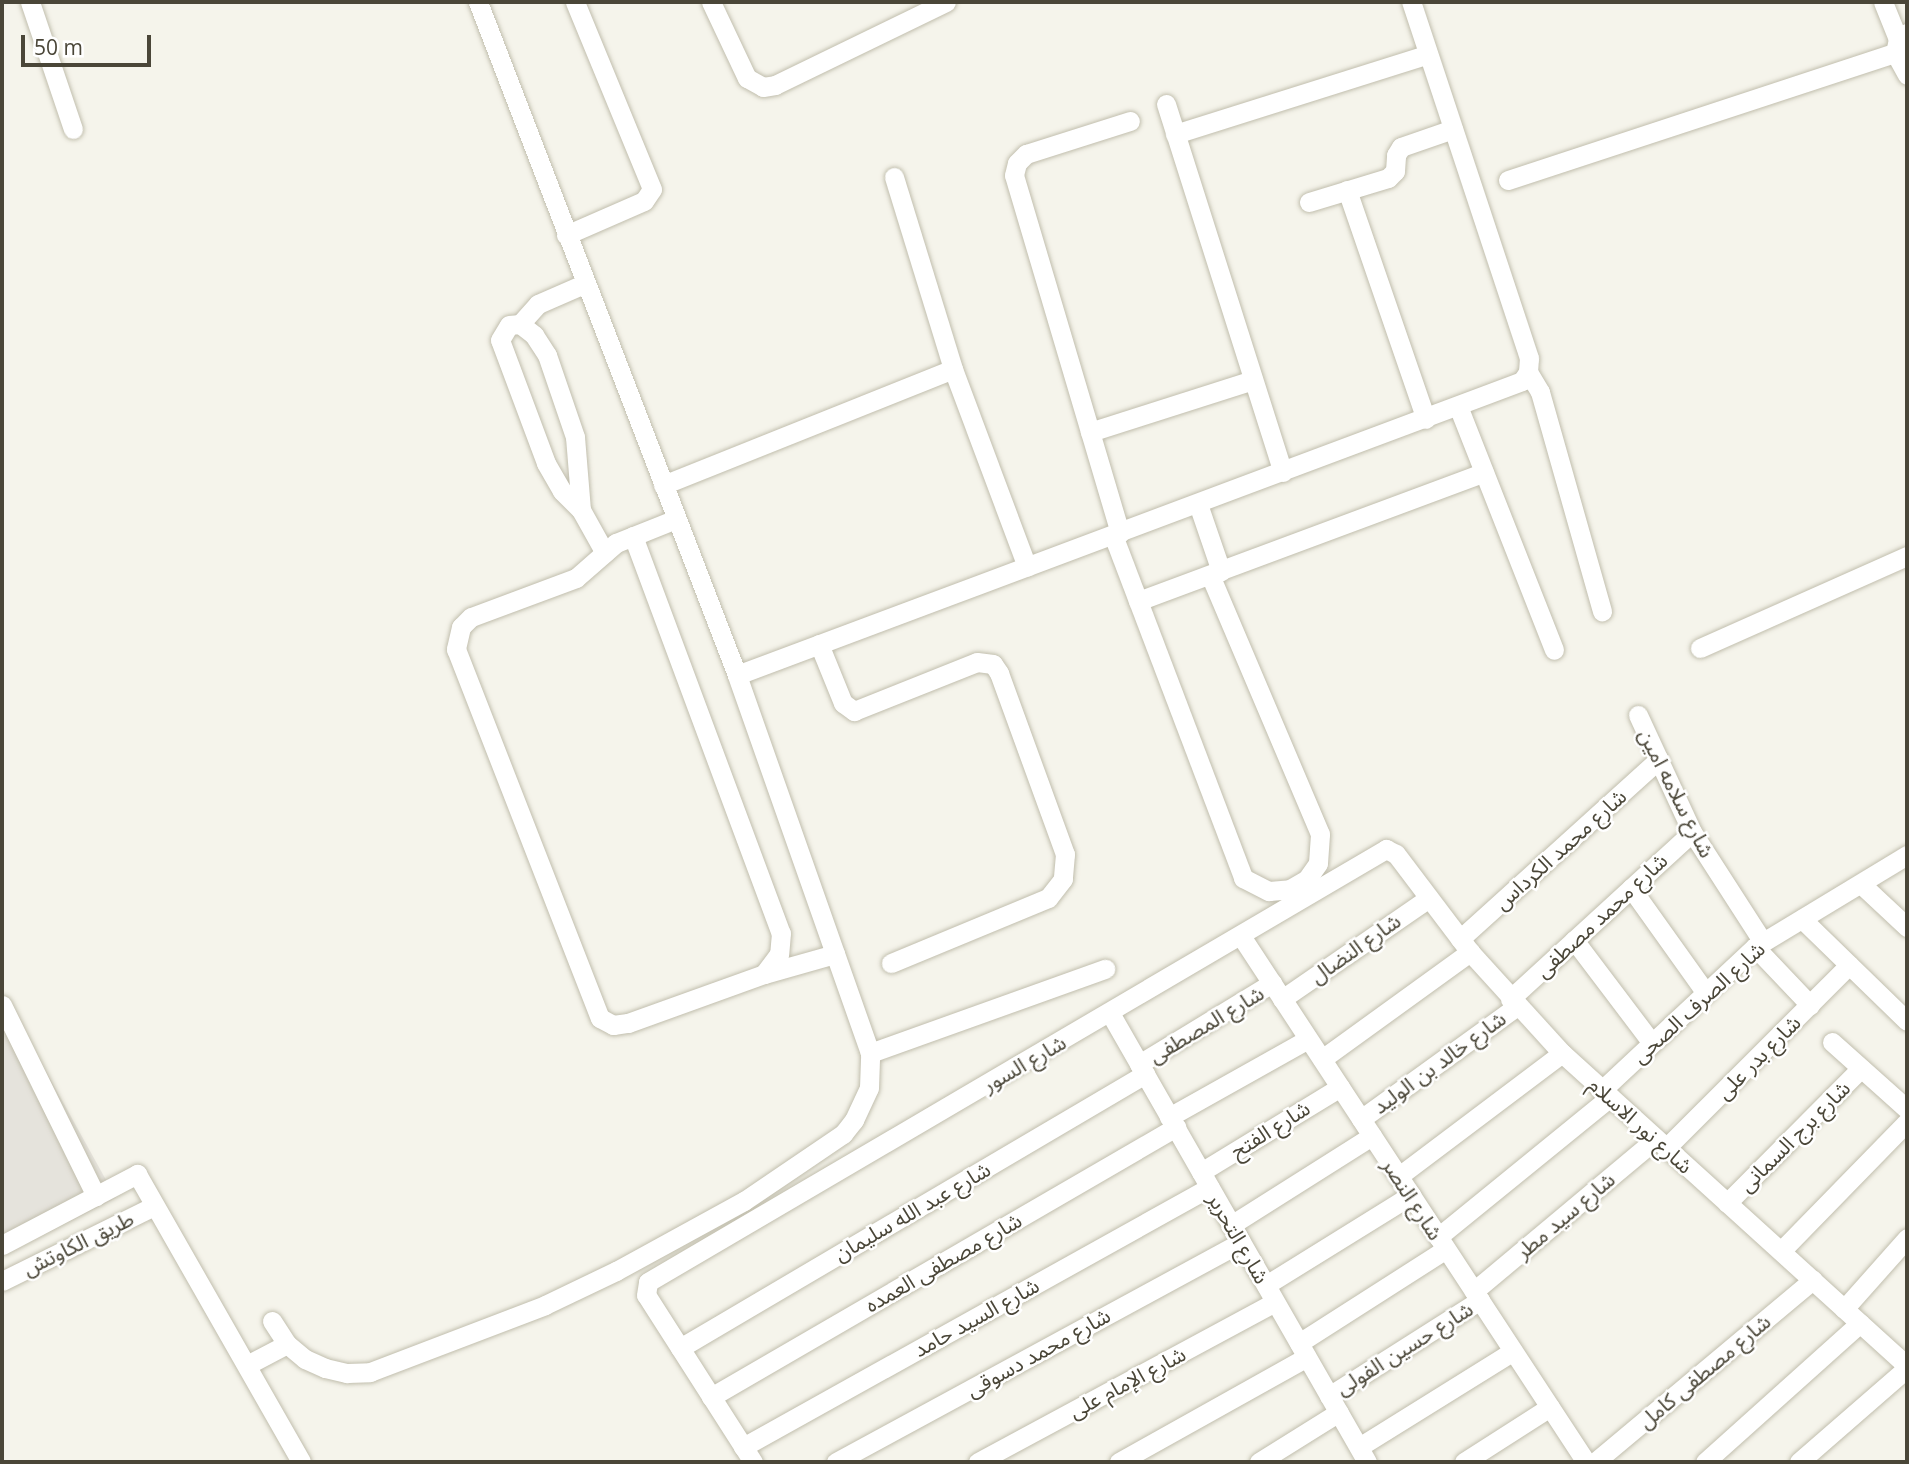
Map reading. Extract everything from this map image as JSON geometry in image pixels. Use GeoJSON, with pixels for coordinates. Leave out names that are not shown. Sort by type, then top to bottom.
{"type":"FeatureCollection","features":[{"type":"Feature","properties":{"kind":"street"},"geometry":{"type":"LineString","coordinates":[[30,2],[73,129]]}},
{"type":"Feature","properties":{"kind":"street"},"geometry":{"type":"LineString","coordinates":[[272,1321],[287,1344],[305,1359],[325,1368],[348,1373],[370,1371],[545,1305],[616,1271],[744,1200],[843,1134],[854,1120],[866,1096],[871,1070],[870,1053],[737,675],[584,284],[478,2]]}},
{"type":"Feature","properties":{"kind":"street"},"geometry":{"type":"LineString","coordinates":[[566,235],[644,201],[652,188],[575,2]]}},
{"type":"Feature","properties":{"kind":"street"},"geometry":{"type":"LineString","coordinates":[[711,2],[747,78],[763,87],[775,85],[946,2]]}},
{"type":"Feature","properties":{"kind":"street"},"geometry":{"type":"LineString","coordinates":[[1411,2],[1529,358],[1528,372],[1540,392],[1602,611]]}},
{"type":"Feature","properties":{"kind":"street"},"geometry":{"type":"LineString","coordinates":[[1884,2],[1900,42],[1907,75]]}},
{"type":"Feature","properties":{"kind":"street"},"geometry":{"type":"LineString","coordinates":[[1508,180],[1900,42]]}},
{"type":"Feature","properties":{"kind":"street"},"geometry":{"type":"LineString","coordinates":[[1175,134],[1428,54]]}},
{"type":"Feature","properties":{"kind":"street"},"geometry":{"type":"LineString","coordinates":[[1166,104],[1283,472]]}},
{"type":"Feature","properties":{"kind":"street"},"geometry":{"type":"LineString","coordinates":[[1130,121],[1031,152],[1017,163],[1014,174],[1090,432],[1116,534],[1138,601],[1243,878],[1269,891],[1290,890],[1307,879],[1318,863],[1320,834],[1216,573],[1198,504]]}},
{"type":"Feature","properties":{"kind":"street"},"geometry":{"type":"LineString","coordinates":[[1309,202],[1393,175],[1398,151],[1405,144],[1453,129]]}},
{"type":"Feature","properties":{"kind":"street"},"geometry":{"type":"LineString","coordinates":[[894,177],[953,369],[1027,567]]}},
{"type":"Feature","properties":{"kind":"street"},"geometry":{"type":"LineString","coordinates":[[1347,190],[1426,418]]}},
{"type":"Feature","properties":{"kind":"street"},"geometry":{"type":"LineString","coordinates":[[584,284],[538,304],[520,324],[509,325],[500,340],[546,463],[562,491],[581,510],[605,553]]}},
{"type":"Feature","properties":{"kind":"street"},"geometry":{"type":"LineString","coordinates":[[520,324],[534,335],[547,355],[572,425],[578,452],[581,510]]}},
{"type":"Feature","properties":{"kind":"street"},"geometry":{"type":"LineString","coordinates":[[663,485],[953,369]]}},
{"type":"Feature","properties":{"kind":"street"},"geometry":{"type":"LineString","coordinates":[[737,675],[1517,384],[1528,372]]}},
{"type":"Feature","properties":{"kind":"street"},"geometry":{"type":"LineString","coordinates":[[1090,432],[1254,380]]}},
{"type":"Feature","properties":{"kind":"street"},"geometry":{"type":"LineString","coordinates":[[1458,406],[1554,650]]}},
{"type":"Feature","properties":{"kind":"street"},"geometry":{"type":"LineString","coordinates":[[1138,601],[1484,472]]}},
{"type":"Feature","properties":{"kind":"street"},"geometry":{"type":"LineString","coordinates":[[676,519],[633,536],[605,553],[576,578],[471,617],[461,627],[456,649],[600,1018],[621,1025],[764,974],[835,954]]}},
{"type":"Feature","properties":{"kind":"street"},"geometry":{"type":"LineString","coordinates":[[633,536],[781,933],[779,954],[764,974]]}},
{"type":"Feature","properties":{"kind":"street"},"geometry":{"type":"LineString","coordinates":[[1700,648],[1907,556]]}},
{"type":"Feature","properties":{"kind":"street"},"geometry":{"type":"LineString","coordinates":[[819,645],[843,703],[854,710],[977,662],[993,664],[999,673],[1065,854],[1063,879],[1048,898],[891,963]]}},
{"type":"Feature","properties":{"kind":"street","name":"شارع سلامه امين"},"geometry":{"type":"LineString","coordinates":[[1638,715],[1692,832],[1759,944],[1810,1005]]}},
{"type":"Feature","properties":{"kind":"street","name":"شارع محمد الكرداس"},"geometry":{"type":"LineString","coordinates":[[1322,1059],[1465,946],[1659,759]]}},
{"type":"Feature","properties":{"kind":"street","name":"شارع محمد مصطفى"},"geometry":{"type":"LineString","coordinates":[[1513,1002],[1574,940],[1692,832]]}},
{"type":"Feature","properties":{"kind":"street","name":"شارع السور"},"geometry":{"type":"LineString","coordinates":[[680,1348],[646,1295],[645,1286],[651,1279],[1110,1013],[1381,850],[1390,850],[1401,861]]}},
{"type":"Feature","properties":{"kind":"street","name":"شارع الصرف الصحى"},"geometry":{"type":"LineString","coordinates":[[1119,1462],[1303,1350],[1442,1243],[1606,1093],[1652,1043],[1759,944],[1907,855]]}},
{"type":"Feature","properties":{"kind":"street","name":"شارع نور الاسلام"},"geometry":{"type":"LineString","coordinates":[[1401,861],[1465,946],[1562,1053],[1907,1367]]}},
{"type":"Feature","properties":{"kind":"street"},"geometry":{"type":"LineString","coordinates":[[1861,884],[1907,927]]}},
{"type":"Feature","properties":{"kind":"street"},"geometry":{"type":"LineString","coordinates":[[1631,888],[1706,993]]}},
{"type":"Feature","properties":{"kind":"street","name":"شارع النضال"},"geometry":{"type":"LineString","coordinates":[[1277,991],[1429,898]]}},
{"type":"Feature","properties":{"kind":"street"},"geometry":{"type":"LineString","coordinates":[[1802,919],[1907,1021]]}},
{"type":"Feature","properties":{"kind":"street","name":"شارع النصر"},"geometry":{"type":"LineString","coordinates":[[1241,936],[1586,1462]]}},
{"type":"Feature","properties":{"kind":"street"},"geometry":{"type":"LineString","coordinates":[[1574,940],[1652,1043]]}},
{"type":"Feature","properties":{"kind":"street","name":"شارع بدر على"},"geometry":{"type":"LineString","coordinates":[[1661,1144],[1849,965]]}},
{"type":"Feature","properties":{"kind":"street"},"geometry":{"type":"LineString","coordinates":[[870,1053],[1105,969]]}},
{"type":"Feature","properties":{"kind":"street","name":"شارع المصطفى"},"geometry":{"type":"LineString","coordinates":[[1142,1069],[1277,991]]}},
{"type":"Feature","properties":{"kind":"street","name":"شارع خالد بن الوليد"},"geometry":{"type":"LineString","coordinates":[[1361,1119],[1513,1002]]}},
{"type":"Feature","properties":{"kind":"street"},"geometry":{"type":"LineString","coordinates":[[2,1005],[96,1196]]}},
{"type":"Feature","properties":{"kind":"street","name":"شارع التحرير"},"geometry":{"type":"LineString","coordinates":[[1110,1013],[1363,1455]]}},
{"type":"Feature","properties":{"kind":"street","name":"شارع مصطفى العمده"},"geometry":{"type":"LineString","coordinates":[[711,1397],[1308,1039]]}},
{"type":"Feature","properties":{"kind":"street"},"geometry":{"type":"LineString","coordinates":[[1832,1042],[1907,1109]]}},
{"type":"Feature","properties":{"kind":"street"},"geometry":{"type":"LineString","coordinates":[[1399,1176],[1562,1053]]}},
{"type":"Feature","properties":{"kind":"street","name":"شارع برج السمانى"},"geometry":{"type":"LineString","coordinates":[[1727,1203],[1861,1068]]}},
{"type":"Feature","properties":{"kind":"street","name":"شارع عبد الله سليمان"},"geometry":{"type":"LineString","coordinates":[[680,1348],[1142,1069]]}},
{"type":"Feature","properties":{"kind":"street","name":"شارع الفتح"},"geometry":{"type":"LineString","coordinates":[[1205,1180],[1340,1087]]}},
{"type":"Feature","properties":{"kind":"street"},"geometry":{"type":"LineString","coordinates":[[1781,1251],[1907,1122]]}},
{"type":"Feature","properties":{"kind":"street","name":"شارع محمد دسوقى"},"geometry":{"type":"LineString","coordinates":[[836,1462],[1236,1233],[1373,1136]]}},
{"type":"Feature","properties":{"kind":"street","name":"شارع سيد مطر"},"geometry":{"type":"LineString","coordinates":[[1477,1296],[1661,1144]]}},
{"type":"Feature","properties":{"kind":"street"},"geometry":{"type":"LineString","coordinates":[[2,1245],[137,1174],[301,1462]]}},
{"type":"Feature","properties":{"kind":"street","name":"شارع السيد حامد"},"geometry":{"type":"LineString","coordinates":[[748,1454],[1205,1180]]}},
{"type":"Feature","properties":{"kind":"street","name":"شارع الإمام على"},"geometry":{"type":"LineString","coordinates":[[978,1462],[1271,1294],[1411,1195]]}},
{"type":"Feature","properties":{"kind":"street","name":"طريق الكاوتش"},"geometry":{"type":"LineString","coordinates":[[2,1281],[154,1206]]}},
{"type":"Feature","properties":{"kind":"street"},"geometry":{"type":"LineString","coordinates":[[1844,1309],[1907,1238]]}},
{"type":"Feature","properties":{"kind":"street","name":"شارع مصطفى كامل"},"geometry":{"type":"LineString","coordinates":[[1595,1462],[1813,1280]]}},
{"type":"Feature","properties":{"kind":"street","name":"شارع حسين الفولى"},"geometry":{"type":"LineString","coordinates":[[1259,1462],[1477,1296]]}},
{"type":"Feature","properties":{"kind":"street"},"geometry":{"type":"LineString","coordinates":[[1705,1462],[1860,1323]]}},
{"type":"Feature","properties":{"kind":"street"},"geometry":{"type":"LineString","coordinates":[[247,1365],[287,1344]]}},
{"type":"Feature","properties":{"kind":"street"},"geometry":{"type":"LineString","coordinates":[[680,1348],[748,1454]]}},
{"type":"Feature","properties":{"kind":"street"},"geometry":{"type":"LineString","coordinates":[[1363,1455],[1513,1351]]}},
{"type":"Feature","properties":{"kind":"street"},"geometry":{"type":"LineString","coordinates":[[1799,1462],[1907,1367]]}},
{"type":"Feature","properties":{"kind":"street"},"geometry":{"type":"LineString","coordinates":[[1464,1462],[1550,1407]]}},
{"type":"Feature","properties":{"kind":"shaded area"},"geometry":{"type":"Polygon","coordinates":[[[2,992],[116,1198],[2,1256],[2,992]]]}}]}
